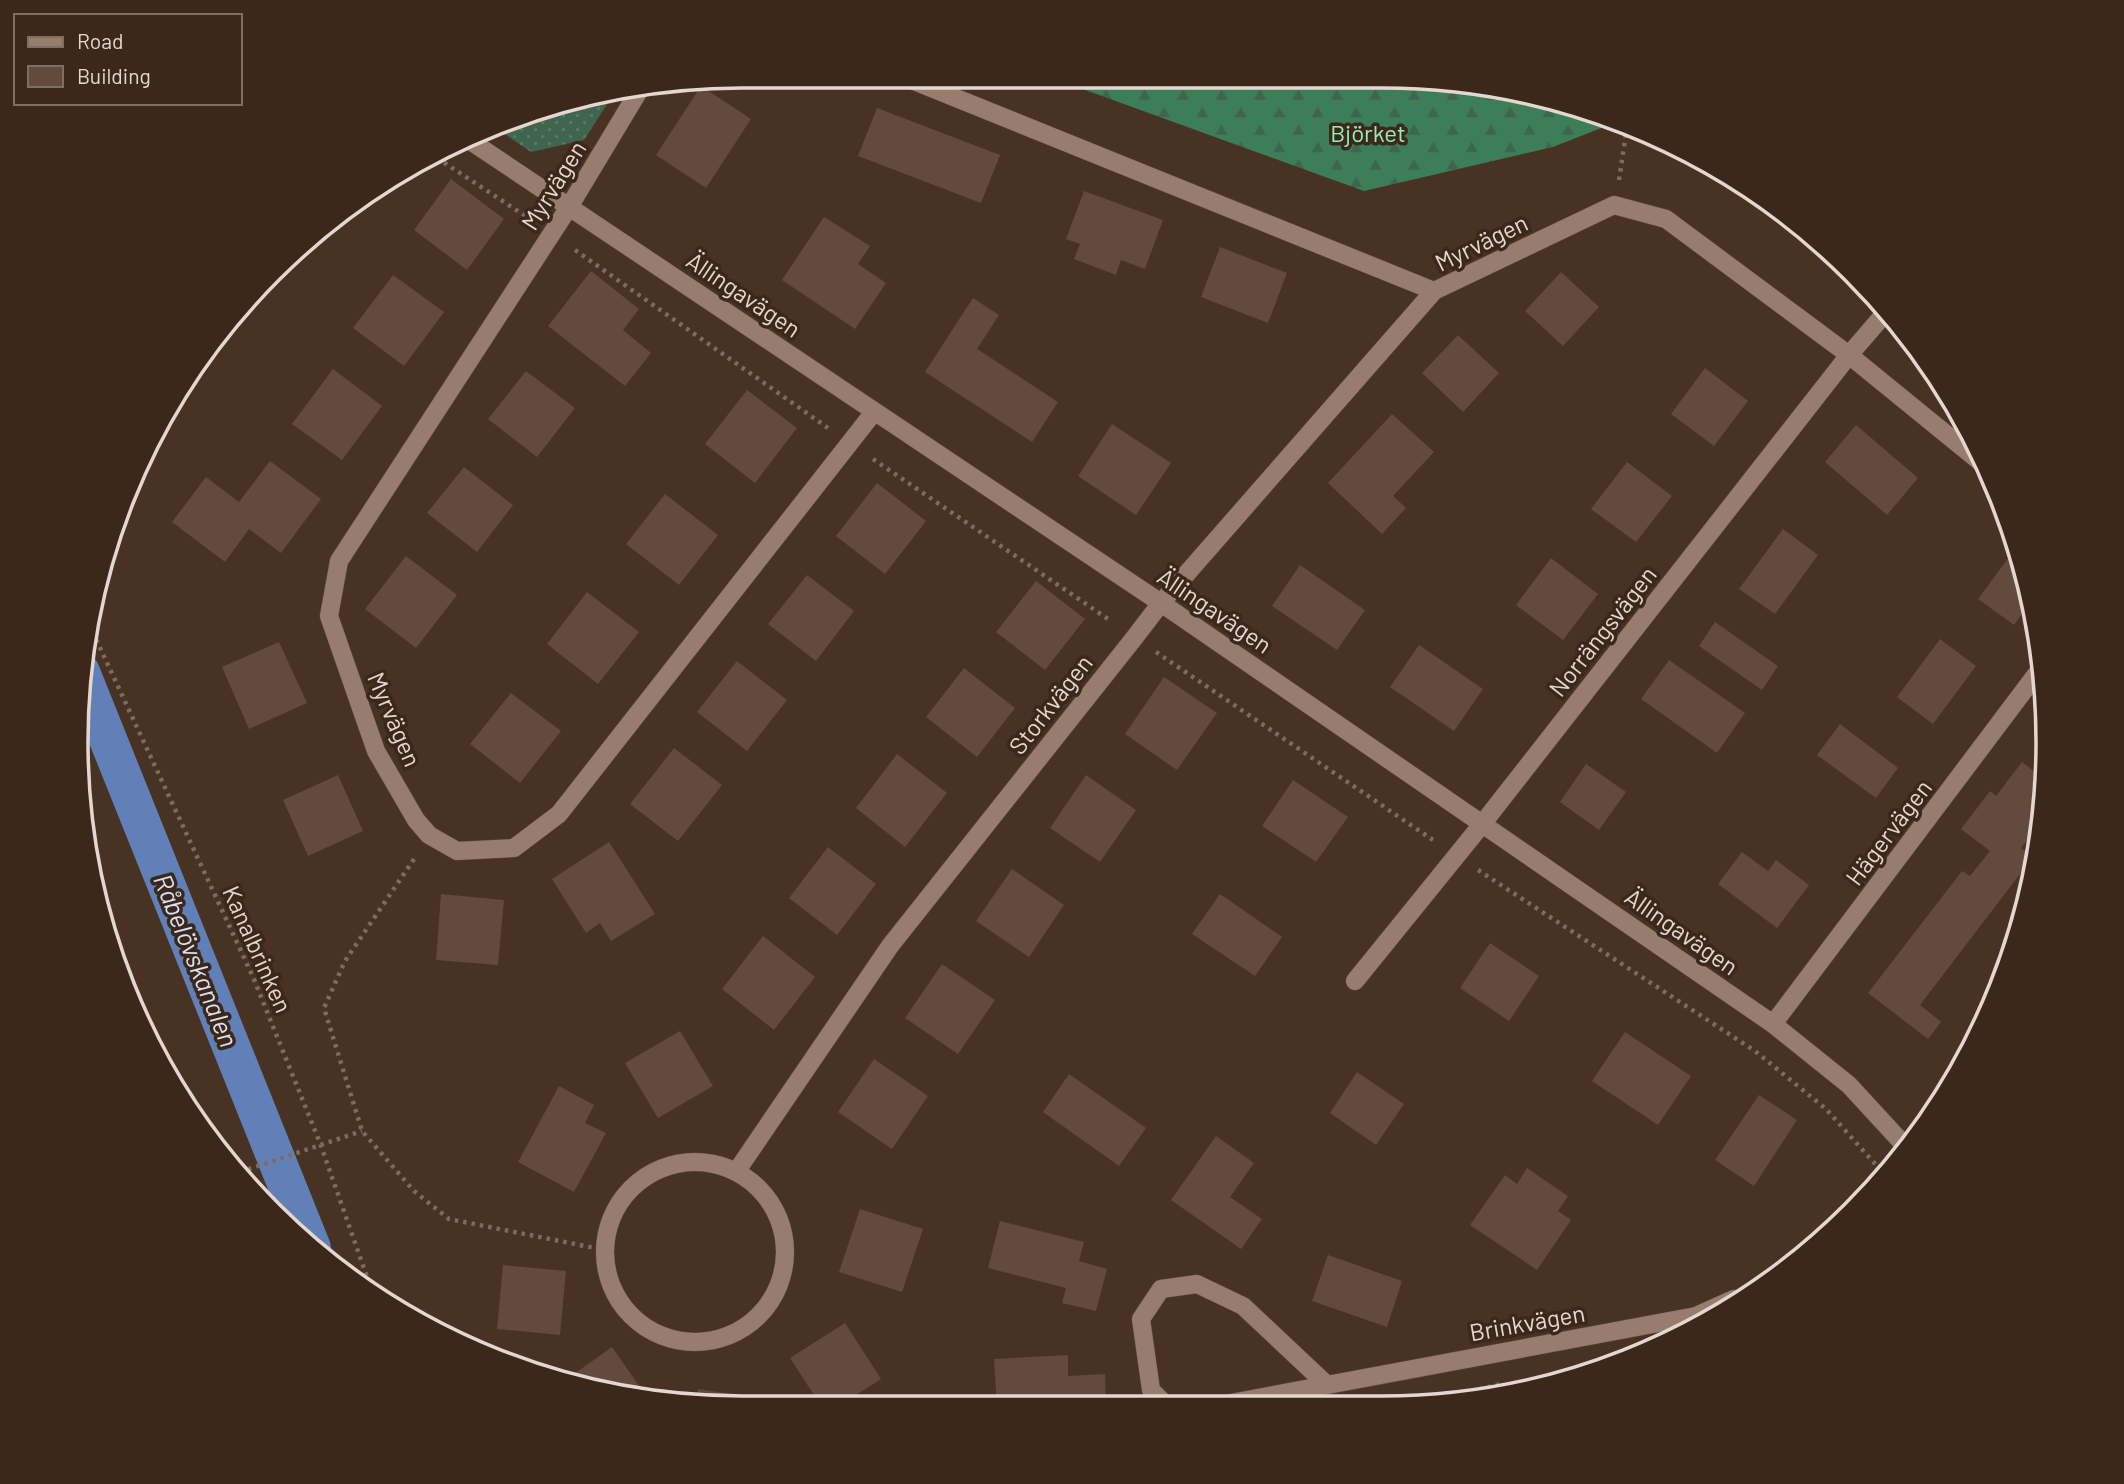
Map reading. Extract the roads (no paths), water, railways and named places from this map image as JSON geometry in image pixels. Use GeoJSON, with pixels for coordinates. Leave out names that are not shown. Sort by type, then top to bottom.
{"type":"FeatureCollection","features":[{"type":"Feature","properties":{"kind":"street","name":"Myrvägen"},"geometry":{"type":"LineString","coordinates":[[931,88],[1434,291],[1614,205],[1666,219],[1849,355]]}},
{"type":"Feature","properties":{"kind":"street","name":"Myrvägen"},"geometry":{"type":"LineString","coordinates":[[635,97],[552,234],[339,561],[329,615],[376,751],[416,820],[429,835],[457,851],[514,848],[559,814],[874,412]]}},
{"type":"Feature","properties":{"kind":"street","name":"Ällingavägen"},"geometry":{"type":"LineString","coordinates":[[476,145],[1161,603],[1773,1024],[1849,1085],[1900,1141]]}},
{"type":"Feature","properties":{"kind":"street","name":"Storkvägen"},"geometry":{"type":"LineString","coordinates":[[736,1172],[890,946],[1161,603],[1434,291]]}},
{"type":"Feature","properties":{"kind":"street","name":"Norrängsvägen"},"geometry":{"type":"LineString","coordinates":[[1355,981],[1457,856],[1849,355],[1881,318]]}},
{"type":"Feature","properties":{"kind":"street"},"geometry":{"type":"LineString","coordinates":[[1849,355],[1969,454]]}},
{"type":"Feature","properties":{"kind":"street","name":"Hägervägen"},"geometry":{"type":"LineString","coordinates":[[1773,1024],[2033,680]]}},
{"type":"Feature","properties":{"kind":"street"},"geometry":{"type":"LineString","coordinates":[[692,1162],[722,1166],[736,1172],[749,1179],[769,1201],[782,1227],[785,1249],[783,1271],[773,1298],[759,1315],[742,1329],[729,1335],[700,1342],[671,1339],[657,1333],[633,1316],[615,1293],[606,1265],[605,1250],[611,1220],[626,1194],[649,1175],[663,1168],[692,1162]]}},
{"type":"Feature","properties":{"kind":"street"},"geometry":{"type":"LineString","coordinates":[[1157,1396],[1151,1390],[1141,1319],[1161,1289],[1197,1284],[1243,1306],[1325,1384]]}},
{"type":"Feature","properties":{"kind":"street","name":"Brinkvägen"},"geometry":{"type":"LineString","coordinates":[[1265,1396],[1696,1316]]}},
{"type":"Feature","properties":{"kind":"waterway","name":"Råbelövskanalen"},"geometry":{"type":"LineString","coordinates":[[90,693],[304,1229]]}},
{"type":"Feature","properties":{"kind":"park label","name":"Björket"},"geometry":{"type":"Point","coordinates":[1368,132]}}]}
